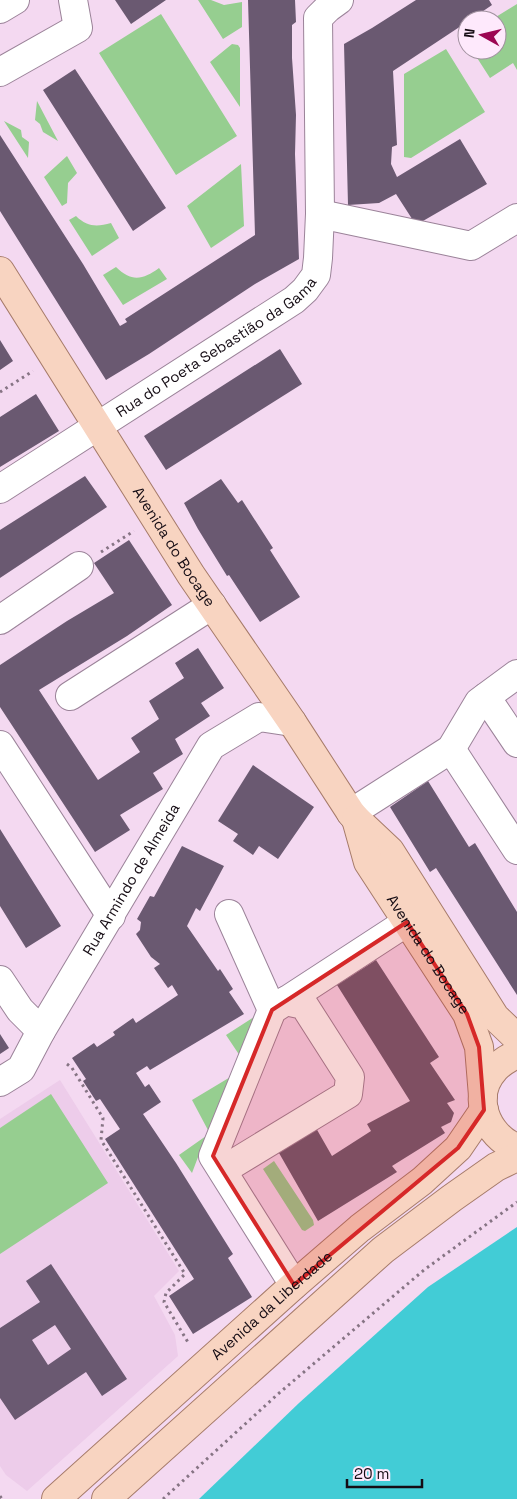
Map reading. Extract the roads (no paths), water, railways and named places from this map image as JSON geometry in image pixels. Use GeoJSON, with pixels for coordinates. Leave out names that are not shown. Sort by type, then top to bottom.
{"type":"FeatureCollection","features":[{"type":"Feature","properties":{"kind":"main road","name":"Avenida do Bocage"},"geometry":{"type":"LineString","coordinates":[[0,271],[155,517],[353,816],[390,851],[495,1017],[517,1038]]}},
{"type":"Feature","properties":{"kind":"main road","name":"Avenida do Bocage"},"geometry":{"type":"LineString","coordinates":[[353,816],[368,862],[467,1014],[478,1047],[483,1103],[488,1124],[496,1136],[517,1148]]}},
{"type":"Feature","properties":{"kind":"main road","name":"Avenida da Liberdade"},"geometry":{"type":"LineString","coordinates":[[56,1499],[294,1285],[458,1148],[483,1103],[487,1082],[494,1070],[505,1060],[517,1054]]}},
{"type":"Feature","properties":{"kind":"main road"},"geometry":{"type":"LineString","coordinates":[[106,1499],[383,1250],[496,1167],[517,1157]]}},
{"type":"Feature","properties":{"kind":"street"},"geometry":{"type":"LineString","coordinates":[[0,9],[15,0]]}},
{"type":"Feature","properties":{"kind":"street"},"geometry":{"type":"LineString","coordinates":[[0,72],[78,28],[73,0]]}},
{"type":"Feature","properties":{"kind":"street","name":"Rua do Poeta Sebastião da Gama"},"geometry":{"type":"LineString","coordinates":[[0,489],[294,300],[305,290],[316,275],[320,214],[318,18],[340,0]]}},
{"type":"Feature","properties":{"kind":"street"},"geometry":{"type":"LineString","coordinates":[[320,214],[471,246],[517,218]]}},
{"type":"Feature","properties":{"kind":"street"},"geometry":{"type":"LineString","coordinates":[[0,620],[80,566]]}},
{"type":"Feature","properties":{"kind":"street"},"geometry":{"type":"LineString","coordinates":[[70,696],[212,605]]}},
{"type":"Feature","properties":{"kind":"street"},"geometry":{"type":"LineString","coordinates":[[353,816],[451,749],[479,702],[517,674]]}},
{"type":"Feature","properties":{"kind":"street"},"geometry":{"type":"LineString","coordinates":[[486,697],[517,743]]}},
{"type":"Feature","properties":{"kind":"street","name":"Rua Armindo de Almeida"},"geometry":{"type":"LineString","coordinates":[[0,1082],[21,1069],[41,1031],[211,746],[259,717],[292,722]]}},
{"type":"Feature","properties":{"kind":"street"},"geometry":{"type":"LineString","coordinates":[[0,745],[111,916]]}},
{"type":"Feature","properties":{"kind":"street"},"geometry":{"type":"LineString","coordinates":[[451,749],[517,850]]}},
{"type":"Feature","properties":{"kind":"street"},"geometry":{"type":"LineString","coordinates":[[229,914],[279,1006]]}},
{"type":"Feature","properties":{"kind":"street"},"geometry":{"type":"LineString","coordinates":[[294,1285],[213,1156],[279,1006],[407,922]]}},
{"type":"Feature","properties":{"kind":"street"},"geometry":{"type":"LineString","coordinates":[[0,980],[20,1010],[41,1031]]}},
{"type":"Feature","properties":{"kind":"street"},"geometry":{"type":"LineString","coordinates":[[223,1170],[348,1094],[350,1077],[304,1005],[279,1006]]}},
{"type":"Feature","properties":{"kind":"water"},"geometry":{"type":"Polygon","coordinates":[[[517,1227],[517,1499],[199,1499],[299,1403],[428,1287],[517,1227]]]}}]}
